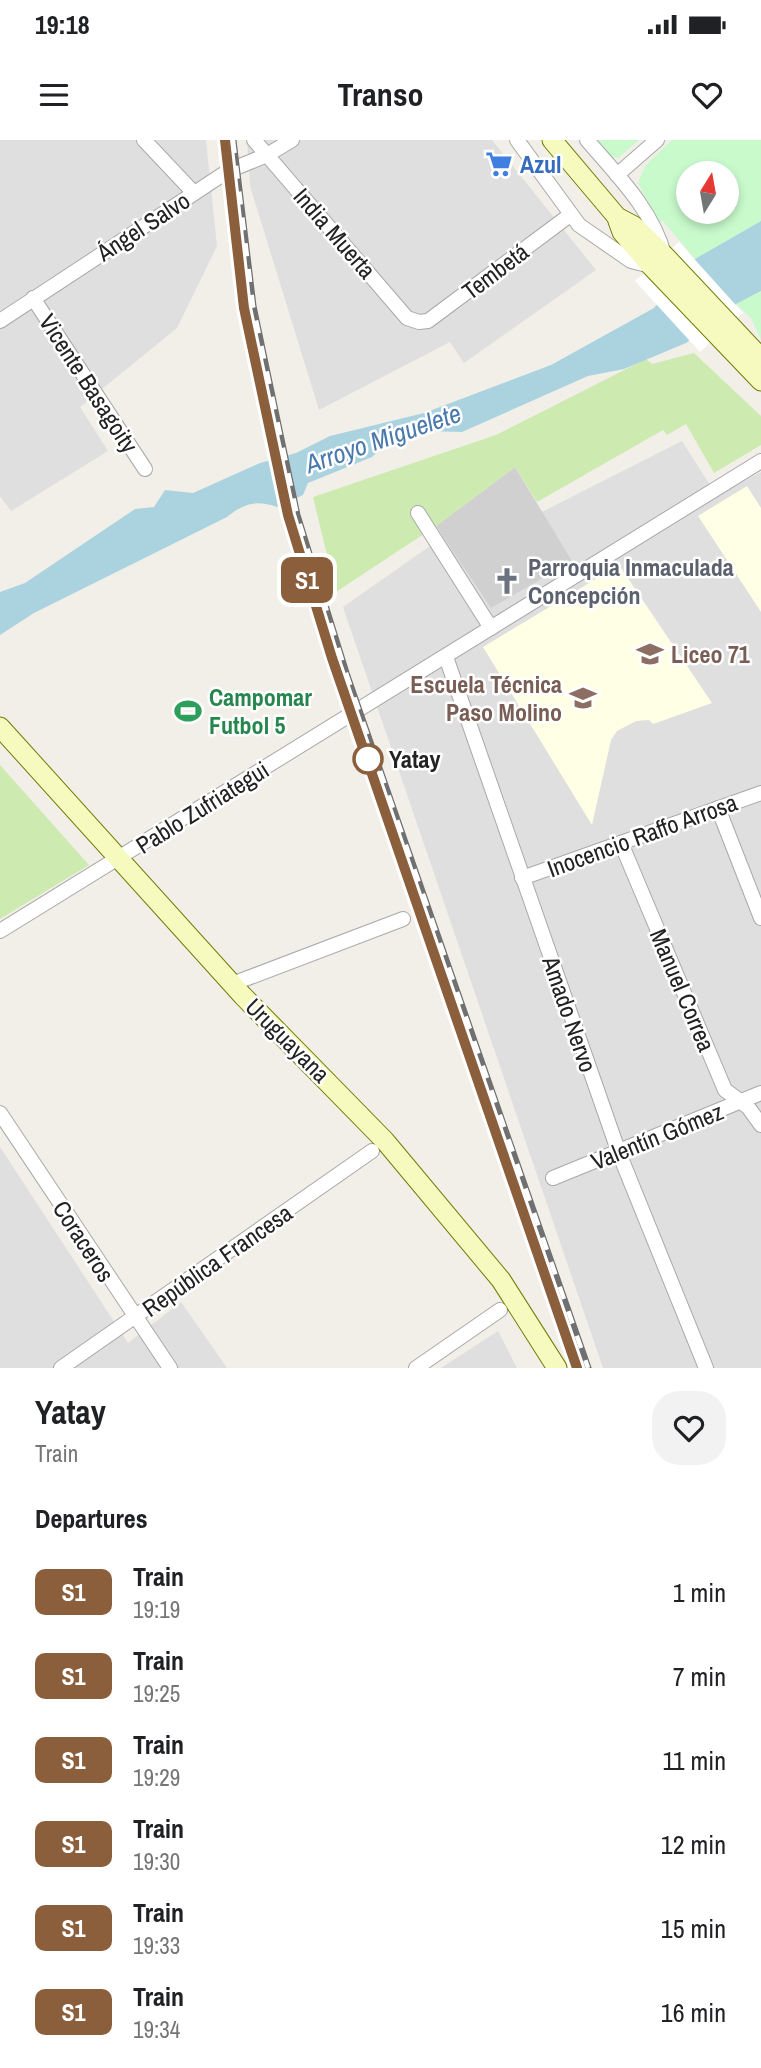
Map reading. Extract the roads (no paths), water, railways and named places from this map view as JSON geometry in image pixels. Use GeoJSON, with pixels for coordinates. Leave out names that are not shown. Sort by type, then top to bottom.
{"type":"FeatureCollection","features":[{"type":"Feature","properties":{"kind":"street"},"geometry":{"type":"LineString","coordinates":[[144,140],[194,193]]}},
{"type":"Feature","properties":{"kind":"street","name":"India Muerta"},"geometry":{"type":"LineString","coordinates":[[254,140],[407,318],[419,322]]}},
{"type":"Feature","properties":{"kind":"street","name":"Ángel Salvo"},"geometry":{"type":"LineString","coordinates":[[0,321],[194,193],[236,167],[267,155],[292,140]]}},
{"type":"Feature","properties":{"kind":"street"},"geometry":{"type":"LineString","coordinates":[[517,140],[579,225],[631,261],[658,261]]}},
{"type":"Feature","properties":{"kind":"street"},"geometry":{"type":"LineString","coordinates":[[552,140],[617,217],[622,232],[658,261],[724,330],[761,381]]}},
{"type":"Feature","properties":{"kind":"street"},"geometry":{"type":"LineString","coordinates":[[587,140],[617,175],[656,229],[658,261]]}},
{"type":"Feature","properties":{"kind":"street"},"geometry":{"type":"LineString","coordinates":[[617,175],[657,140]]}},
{"type":"Feature","properties":{"kind":"street","name":"Tembetá"},"geometry":{"type":"LineString","coordinates":[[419,322],[428,321],[570,215]]}},
{"type":"Feature","properties":{"kind":"street","name":"Vicente Basagoity"},"geometry":{"type":"LineString","coordinates":[[33,298],[145,470]]}},
{"type":"Feature","properties":{"kind":"street"},"geometry":{"type":"LineString","coordinates":[[724,330],[761,358]]}},
{"type":"Feature","properties":{"kind":"street","name":"Pablo Zufriategui"},"geometry":{"type":"LineString","coordinates":[[0,931],[761,461]]}},
{"type":"Feature","properties":{"kind":"street"},"geometry":{"type":"LineString","coordinates":[[418,513],[491,628]]}},
{"type":"Feature","properties":{"kind":"street","name":"Amado Nervo"},"geometry":{"type":"LineString","coordinates":[[446,657],[619,1153],[706,1368]]}},
{"type":"Feature","properties":{"kind":"street","name":"Uruguayana"},"geometry":{"type":"LineString","coordinates":[[0,727],[237,990],[324,1076],[394,1152],[502,1280],[558,1368]]}},
{"type":"Feature","properties":{"kind":"street","name":"Inocencio Raffo Arrosa"},"geometry":{"type":"LineString","coordinates":[[522,878],[761,793]]}},
{"type":"Feature","properties":{"kind":"street"},"geometry":{"type":"LineString","coordinates":[[718,808],[761,918]]}},
{"type":"Feature","properties":{"kind":"street","name":"Manuel Correa"},"geometry":{"type":"LineString","coordinates":[[621,843],[725,1090],[761,1125]]}},
{"type":"Feature","properties":{"kind":"street"},"geometry":{"type":"LineString","coordinates":[[237,990],[403,919]]}},
{"type":"Feature","properties":{"kind":"street","name":"Valentín Gómez"},"geometry":{"type":"LineString","coordinates":[[553,1178],[761,1093]]}},
{"type":"Feature","properties":{"kind":"street","name":"Coraceros"},"geometry":{"type":"LineString","coordinates":[[0,1113],[170,1368]]}},
{"type":"Feature","properties":{"kind":"street","name":"República Francesa"},"geometry":{"type":"LineString","coordinates":[[61,1368],[372,1151]]}},
{"type":"Feature","properties":{"kind":"street"},"geometry":{"type":"LineString","coordinates":[[416,1368],[500,1310]]}},
{"type":"Feature","properties":{"kind":"water","name":"Arroyo Miguelete"},"geometry":{"type":"Polygon","coordinates":[[[761,221],[761,291],[736,304],[686,343],[624,369],[588,376],[462,432],[426,431],[392,439],[372,457],[308,483],[303,495],[277,507],[256,503],[245,506],[34,613],[0,635],[0,592],[25,583],[135,509],[154,507],[165,490],[193,493],[260,463],[296,453],[330,436],[424,413],[551,365],[654,308],[695,259],[761,221]]]}},
{"type":"Feature","properties":{"kind":"railway"},"geometry":{"type":"LineString","coordinates":[[233,140],[253,306],[297,515],[347,676],[588,1368]]}},
{"type":"Feature","properties":{"kind":"train","name":"S1"},"geometry":{"type":"LineString","coordinates":[[225,140],[244,308],[270,443],[288,515],[332,658],[577,1368]]}},
{"type":"Feature","properties":{"kind":"place","name":"Azul"},"geometry":{"type":"Point","coordinates":[499,164]}},
{"type":"Feature","properties":{"kind":"place","name":"Parroquia Inmaculada Concepción"},"geometry":{"type":"Point","coordinates":[507,581]}},
{"type":"Feature","properties":{"kind":"place","name":"Liceo 71"},"geometry":{"type":"Point","coordinates":[650,654]}},
{"type":"Feature","properties":{"kind":"place","name":"Escuela Técnica Paso Molino"},"geometry":{"type":"Point","coordinates":[583,698]}},
{"type":"Feature","properties":{"kind":"place","name":"Campomar Futbol 5"},"geometry":{"type":"Point","coordinates":[188,711]}},
{"type":"Feature","properties":{"kind":"place","name":"Yatay"},"geometry":{"type":"Point","coordinates":[368,759]}}]}
